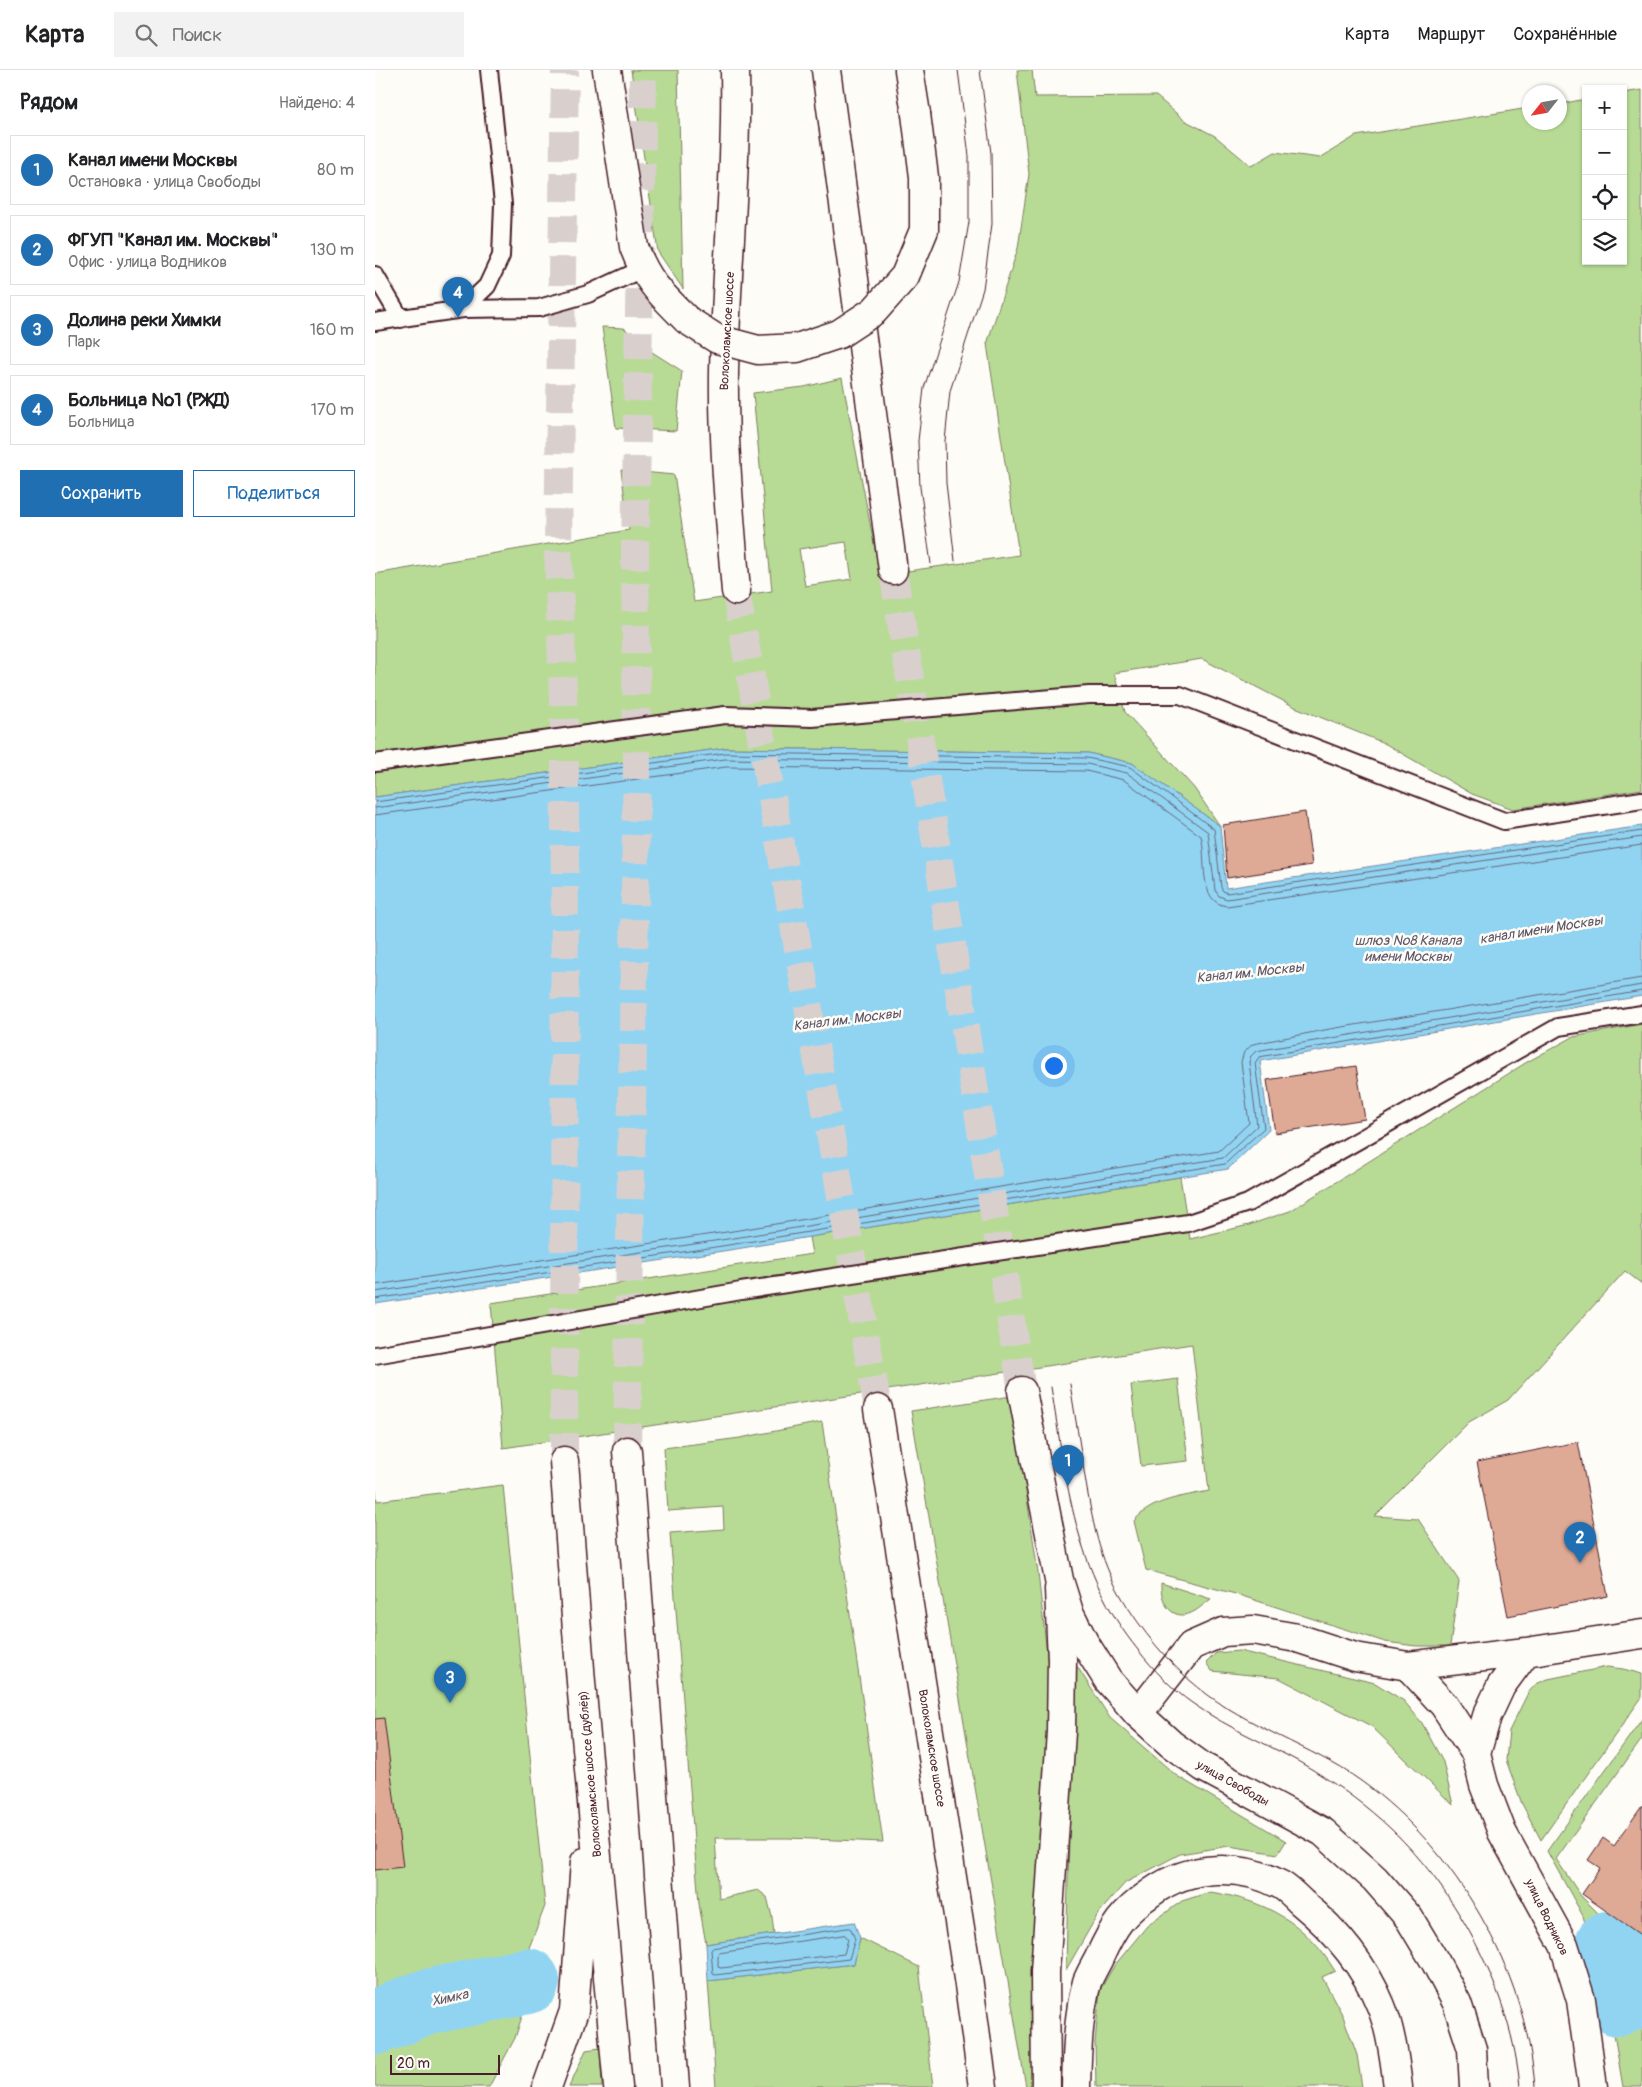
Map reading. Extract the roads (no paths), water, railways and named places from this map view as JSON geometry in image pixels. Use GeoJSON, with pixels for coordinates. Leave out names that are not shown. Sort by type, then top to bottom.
{"type":"FeatureCollection","features":[{"type":"Feature","properties":{"kind":"main road"},"geometry":{"type":"LineString","coordinates":[[607,70],[629,223],[634,247],[643,269],[659,292],[687,320],[717,339],[759,350],[797,348],[839,334],[874,311],[905,276],[924,230],[924,177],[909,70]]}},
{"type":"Feature","properties":{"kind":"main road","name":"Волоколамское шоссе"},"geometry":{"type":"LineString","coordinates":[[735,70],[734,192],[724,371],[724,453],[736,591]]}},
{"type":"Feature","properties":{"kind":"main road"},"geometry":{"type":"LineString","coordinates":[[826,70],[893,570]]}},
{"type":"Feature","properties":{"kind":"main road","name":"улица Свободы"},"geometry":{"type":"LineString","coordinates":[[1022,1390],[1059,1580],[1069,1612],[1083,1642],[1108,1680],[1137,1714],[1171,1744],[1203,1768],[1323,1832],[1375,1879],[1409,1918],[1437,1963],[1457,2003],[1472,2049],[1474,2087]]}},
{"type":"Feature","properties":{"kind":"main road","name":"Волоколамское шоссе"},"geometry":{"type":"LineString","coordinates":[[878,1409],[969,1985],[983,2087]]}},
{"type":"Feature","properties":{"kind":"main road"},"geometry":{"type":"LineString","coordinates":[[627,1452],[675,2087]]}},
{"type":"Feature","properties":{"kind":"main road","name":"Волоколамское шоссе (дублёр)"},"geometry":{"type":"LineString","coordinates":[[564,1461],[581,1682],[618,2087]]}},
{"type":"Feature","properties":{"kind":"main road"},"geometry":{"type":"LineString","coordinates":[[1046,2087],[1045,1972],[1061,1732],[1062,1660],[1059,1580]]}},
{"type":"Feature","properties":{"kind":"main road"},"geometry":{"type":"LineString","coordinates":[[1137,1714],[1191,1646],[1223,1632],[1253,1630],[1297,1638],[1355,1657],[1408,1666],[1525,1652],[1642,1634]]}},
{"type":"Feature","properties":{"kind":"main road"},"geometry":{"type":"LineString","coordinates":[[1476,1754],[1487,1716],[1501,1686],[1525,1652]]}},
{"type":"Feature","properties":{"kind":"main road","name":"улица Водников"},"geometry":{"type":"LineString","coordinates":[[1408,1666],[1444,1705],[1476,1754],[1484,1785],[1502,1832],[1564,1945],[1581,2000],[1593,2087]]}},
{"type":"Feature","properties":{"kind":"main road"},"geometry":{"type":"LineString","coordinates":[[547,2087],[574,2011],[591,1778]]}},
{"type":"Feature","properties":{"kind":"main road"},"geometry":{"type":"LineString","coordinates":[[1077,2087],[1077,2046],[1087,1982],[1114,1926],[1134,1904],[1160,1886],[1182,1876],[1205,1870],[1232,1870],[1255,1875],[1282,1885],[1319,1917],[1353,1954],[1381,2006],[1395,2063],[1398,2087]]}},
{"type":"Feature","properties":{"kind":"lane"},"geometry":{"type":"LineString","coordinates":[[463,309],[487,286],[501,256],[503,204],[489,70]]}},
{"type":"Feature","properties":{"kind":"lane"},"geometry":{"type":"LineString","coordinates":[[375,322],[463,309],[539,308],[588,294],[643,269]]}},
{"type":"Feature","properties":{"kind":"lane"},"geometry":{"type":"LineString","coordinates":[[375,275],[401,319]]}},
{"type":"Feature","properties":{"kind":"lane"},"geometry":{"type":"LineString","coordinates":[[375,763],[725,715],[812,718],[1089,695],[1180,695],[1504,821],[1642,800]]}},
{"type":"Feature","properties":{"kind":"lane"},"geometry":{"type":"LineString","coordinates":[[375,1355],[741,1291],[1188,1223],[1248,1203],[1558,1027],[1642,1014]]}},
{"type":"Feature","properties":{"kind":"water"},"geometry":{"type":"Polygon","coordinates":[[[725,748],[1088,753],[1132,763],[1220,826],[1226,888],[1642,826],[1642,996],[1260,1061],[1269,1130],[1228,1169],[736,1249],[375,1304],[375,797],[725,748]]]}},
{"type":"Feature","properties":{"kind":"water"},"geometry":{"type":"Polygon","coordinates":[[[854,1922],[860,1938],[854,1964],[708,1981],[706,1944],[854,1922]]]}},
{"type":"Feature","properties":{"kind":"water"},"geometry":{"type":"Polygon","coordinates":[[[424,1995],[429,2008],[375,2037],[375,1999],[396,1999],[424,1995]]]}},
{"type":"Feature","properties":{"kind":"waterway","name":"Химка"},"geometry":{"type":"LineString","coordinates":[[1608,1944],[1617,1967],[1612,1980],[1618,2003],[1636,1996],[1642,1997]]}},
{"type":"Feature","properties":{"kind":"waterway","name":"Химка"},"geometry":{"type":"LineString","coordinates":[[375,2022],[427,2002],[527,1981]]}},
{"type":"Feature","properties":{"kind":"tunnel"},"geometry":{"type":"LineString","coordinates":[[564,1461],[565,754],[558,547],[565,70]]}},
{"type":"Feature","properties":{"kind":"tunnel"},"geometry":{"type":"LineString","coordinates":[[627,1451],[637,756],[635,555],[643,70]]}},
{"type":"Feature","properties":{"kind":"tunnel"},"geometry":{"type":"LineString","coordinates":[[893,570],[1022,1391]]}},
{"type":"Feature","properties":{"kind":"tunnel"},"geometry":{"type":"LineString","coordinates":[[736,591],[878,1409]]}},
{"type":"Feature","properties":{"kind":"tram line"},"geometry":{"type":"LineString","coordinates":[[931,564],[920,487],[918,441],[924,388],[959,282],[969,222],[969,156],[958,70]]}},
{"type":"Feature","properties":{"kind":"tram line"},"geometry":{"type":"LineString","coordinates":[[955,561],[946,483],[945,441],[950,391],[983,289],[992,224],[991,153],[980,70]]}},
{"type":"Feature","properties":{"kind":"tram line"},"geometry":{"type":"LineString","coordinates":[[1070,1384],[1097,1538],[1113,1582],[1129,1609],[1166,1657],[1199,1688],[1237,1714],[1351,1774],[1396,1809],[1427,1841],[1456,1877],[1481,1916],[1501,1957],[1518,2000],[1529,2043],[1535,2087]]}},
{"type":"Feature","properties":{"kind":"tram line"},"geometry":{"type":"LineString","coordinates":[[1051,1387],[1062,1457],[1077,1525],[1100,1589],[1117,1620],[1150,1664],[1170,1685],[1185,1697],[1207,1713],[1298,1761],[1333,1783],[1382,1821],[1415,1854],[1438,1883],[1478,1947],[1506,2017],[1515,2052],[1520,2087]]}},
{"type":"Feature","properties":{"kind":"place","name":"Больница №1 (РЖД)"},"geometry":{"type":"Point","coordinates":[458,318]}},
{"type":"Feature","properties":{"kind":"place","name":"Канал имени Москвы"},"geometry":{"type":"Point","coordinates":[1068,1486]}},
{"type":"Feature","properties":{"kind":"place","name":"ФГУП \"Канал им. Москвы\""},"geometry":{"type":"Point","coordinates":[1580,1563]}},
{"type":"Feature","properties":{"kind":"place","name":"Долина реки Химки"},"geometry":{"type":"Point","coordinates":[450,1703]}},
{"type":"Feature","properties":{"kind":"water label","name":"канал имени Москвы"},"geometry":{"type":"Point","coordinates":[1541,929]}},
{"type":"Feature","properties":{"kind":"water label","name":"шлюз №8 Канала имени Москвы"},"geometry":{"type":"Point","coordinates":[1408,948]}},
{"type":"Feature","properties":{"kind":"water label","name":"Канал им. Москвы"},"geometry":{"type":"Point","coordinates":[1250,972]}},
{"type":"Feature","properties":{"kind":"water label","name":"Канал им. Москвы"},"geometry":{"type":"Point","coordinates":[847,1019]}}]}
